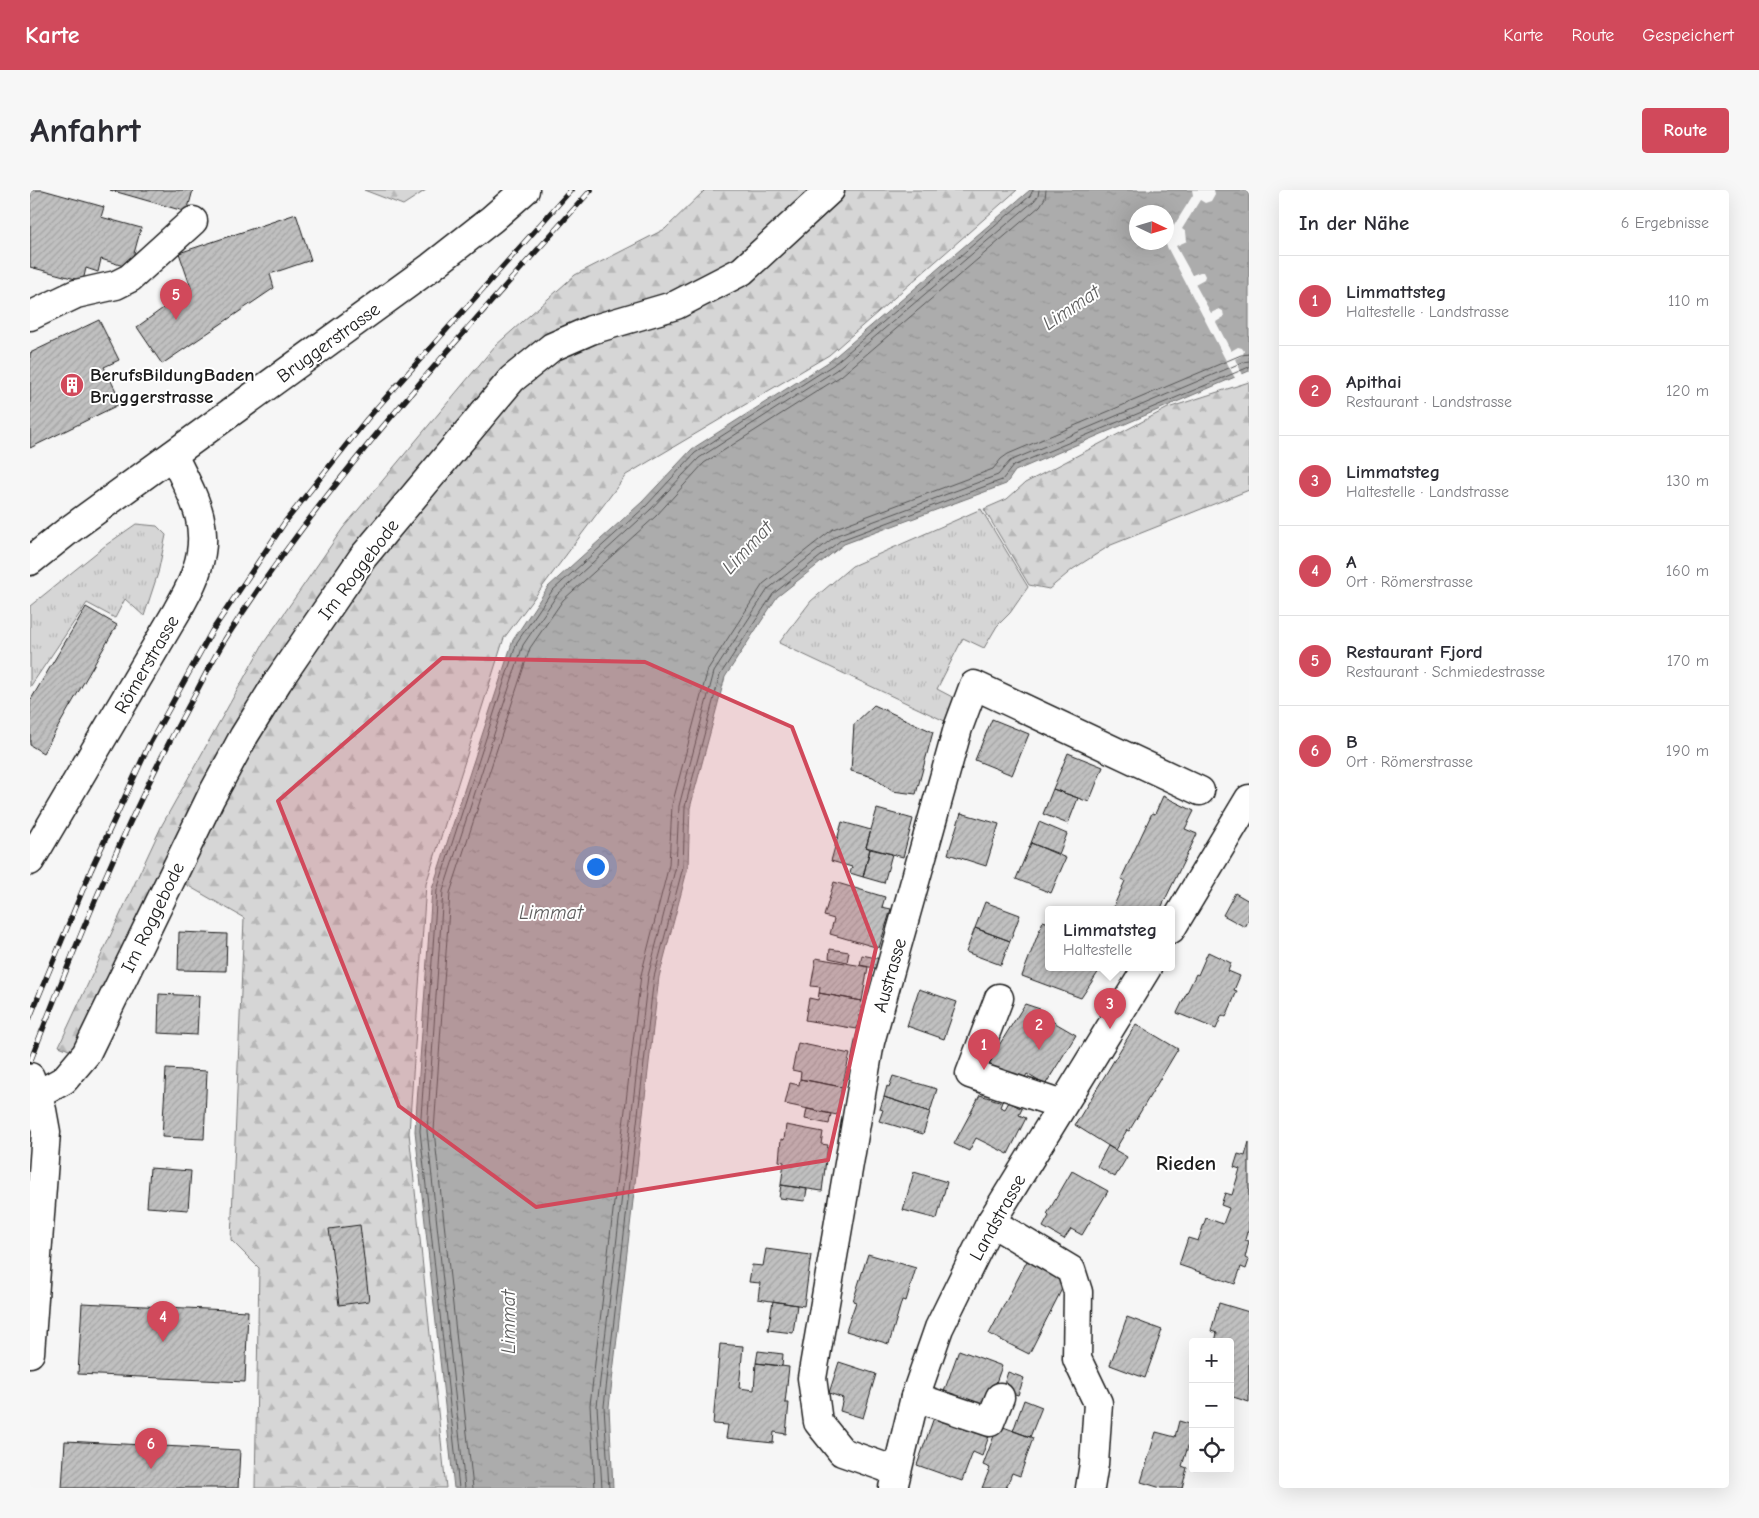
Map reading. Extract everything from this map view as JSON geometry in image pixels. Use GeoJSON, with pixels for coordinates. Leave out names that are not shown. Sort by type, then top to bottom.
{"type":"FeatureCollection","features":[{"type":"Feature","properties":{"kind":"street","name":"Bruggerstrasse"},"geometry":{"type":"LineString","coordinates":[[30,561],[431,267],[492,219],[525,190]]}},
{"type":"Feature","properties":{"kind":"street","name":"Im Roggebode"},"geometry":{"type":"LineString","coordinates":[[34,1086],[64,1080],[86,1054],[211,797],[244,736],[278,681],[363,558],[512,379],[552,347],[591,330],[676,305],[742,271],[830,190]]}},
{"type":"Feature","properties":{"kind":"street"},"geometry":{"type":"LineString","coordinates":[[30,316],[76,294],[116,285],[130,278],[192,221]]}},
{"type":"Feature","properties":{"kind":"street","name":"Römerstrasse"},"geometry":{"type":"LineString","coordinates":[[30,860],[177,611],[197,570],[203,540],[202,521],[173,455]]}},
{"type":"Feature","properties":{"kind":"street","name":"Austrasse"},"geometry":{"type":"LineString","coordinates":[[894,1480],[842,1452],[818,1422],[812,1378],[870,1042],[958,728],[974,685],[1200,791]]}},
{"type":"Feature","properties":{"kind":"street"},"geometry":{"type":"LineString","coordinates":[[1175,922],[1249,799]]}},
{"type":"Feature","properties":{"kind":"street","name":"Landstrasse"},"geometry":{"type":"LineString","coordinates":[[894,1480],[915,1397],[939,1328],[991,1222],[1145,971]]}},
{"type":"Feature","properties":{"kind":"street"},"geometry":{"type":"LineString","coordinates":[[999,998],[970,1074],[1062,1104]]}},
{"type":"Feature","properties":{"kind":"street"},"geometry":{"type":"LineString","coordinates":[[30,1353],[46,1132],[34,1086]]}},
{"type":"Feature","properties":{"kind":"street"},"geometry":{"type":"LineString","coordinates":[[991,1222],[1071,1270],[1078,1292],[1077,1360],[1098,1403],[1094,1464],[1090,1488]]}},
{"type":"Feature","properties":{"kind":"street"},"geometry":{"type":"LineString","coordinates":[[915,1397],[990,1422],[1000,1397]]}},
{"type":"Feature","properties":{"kind":"highlighted area"},"geometry":{"type":"Polygon","coordinates":[[[442,658],[645,662],[792,727],[876,948],[828,1160],[536,1207],[399,1106],[278,801],[442,658]]]}},
{"type":"Feature","properties":{"kind":"green space"},"geometry":{"type":"Polygon","coordinates":[[[364,190],[426,190],[403,205],[364,190]]]}},
{"type":"Feature","properties":{"kind":"green space"},"geometry":{"type":"Polygon","coordinates":[[[705,190],[1017,190],[829,355],[626,475],[504,638],[426,884],[409,1133],[446,1488],[255,1488],[259,1268],[231,1240],[244,918],[166,873],[74,1052],[59,1046],[162,825],[263,644],[343,528],[495,346],[575,275],[665,229],[705,190]]]}},
{"type":"Feature","properties":{"kind":"green space"},"geometry":{"type":"Polygon","coordinates":[[[1249,382],[1249,490],[1111,545],[1073,569],[1049,589],[1029,585],[984,509],[1007,499],[1025,483],[1168,408],[1249,382]]]}},
{"type":"Feature","properties":{"kind":"green space"},"geometry":{"type":"Polygon","coordinates":[[[981,509],[1028,587],[1010,613],[997,626],[984,648],[963,638],[937,689],[958,700],[951,724],[779,643],[811,601],[852,566],[981,509]]]}},
{"type":"Feature","properties":{"kind":"green space"},"geometry":{"type":"Polygon","coordinates":[[[136,524],[157,526],[166,535],[158,573],[144,616],[125,599],[115,618],[87,603],[30,687],[30,606],[106,545],[136,524]]]}},
{"type":"Feature","properties":{"kind":"water","name":"Limmat"},"geometry":{"type":"Polygon","coordinates":[[[1030,190],[1249,190],[1249,371],[1015,471],[1006,484],[844,544],[777,597],[725,677],[690,808],[688,867],[659,977],[609,1407],[613,1488],[454,1488],[415,1131],[432,889],[513,640],[548,587],[642,502],[692,449],[830,361],[1030,190]]]}},
{"type":"Feature","properties":{"kind":"pier"},"geometry":{"type":"Polygon","coordinates":[[[1192,190],[1214,190],[1215,194],[1211,201],[1205,203],[1200,200],[1182,229],[1186,232],[1187,241],[1176,246],[1192,275],[1203,272],[1204,279],[1195,284],[1211,313],[1219,309],[1223,311],[1224,317],[1216,322],[1231,351],[1238,347],[1244,351],[1243,355],[1235,359],[1244,377],[1236,380],[1169,250],[1174,250],[1174,226],[1193,195],[1192,190]]]}},
{"type":"Feature","properties":{"kind":"building"},"geometry":{"type":"Polygon","coordinates":[[[30,190],[43,190],[104,207],[101,217],[141,228],[130,268],[101,259],[98,272],[86,268],[83,281],[30,267],[30,190]]]}},
{"type":"Feature","properties":{"kind":"building"},"geometry":{"type":"Polygon","coordinates":[[[110,190],[193,190],[187,212],[110,190]]]}},
{"type":"Feature","properties":{"kind":"building"},"geometry":{"type":"Polygon","coordinates":[[[296,214],[311,260],[270,274],[274,288],[162,364],[137,327],[191,288],[179,253],[296,214]]]}},
{"type":"Feature","properties":{"kind":"building","name":"BerufsBildungBaden Bruggerstrasse"},"geometry":{"type":"Polygon","coordinates":[[[99,320],[119,360],[104,367],[122,403],[30,448],[30,353],[99,320]]]}},
{"type":"Feature","properties":{"kind":"building"},"geometry":{"type":"Polygon","coordinates":[[[86,607],[117,625],[43,753],[30,745],[30,701],[86,607]]]}},
{"type":"Feature","properties":{"kind":"building"},"geometry":{"type":"Polygon","coordinates":[[[874,705],[933,732],[916,794],[892,791],[873,777],[851,771],[854,724],[874,705]]]}},
{"type":"Feature","properties":{"kind":"building"},"geometry":{"type":"Polygon","coordinates":[[[992,719],[1029,734],[1012,775],[975,760],[992,719]]]}},
{"type":"Feature","properties":{"kind":"building"},"geometry":{"type":"Polygon","coordinates":[[[1068,753],[1103,767],[1089,802],[1053,789],[1068,753]]]}},
{"type":"Feature","properties":{"kind":"building"},"geometry":{"type":"Polygon","coordinates":[[[1053,789],[1078,798],[1068,824],[1043,814],[1053,789]]]}},
{"type":"Feature","properties":{"kind":"building"},"geometry":{"type":"Polygon","coordinates":[[[1163,796],[1194,811],[1185,829],[1197,834],[1162,906],[1114,906],[1125,881],[1121,879],[1152,813],[1155,814],[1163,796]]]}},
{"type":"Feature","properties":{"kind":"building"},"geometry":{"type":"Polygon","coordinates":[[[877,809],[913,819],[903,857],[866,847],[877,809]]]}},
{"type":"Feature","properties":{"kind":"building"},"geometry":{"type":"Polygon","coordinates":[[[961,813],[999,824],[986,866],[948,854],[961,813]]]}},
{"type":"Feature","properties":{"kind":"building"},"geometry":{"type":"Polygon","coordinates":[[[842,822],[871,830],[866,847],[870,849],[863,877],[850,873],[852,867],[831,861],[842,822]]]}},
{"type":"Feature","properties":{"kind":"building"},"geometry":{"type":"Polygon","coordinates":[[[1039,822],[1067,834],[1059,854],[1031,843],[1039,822]]]}},
{"type":"Feature","properties":{"kind":"building"},"geometry":{"type":"Polygon","coordinates":[[[1031,843],[1066,858],[1051,893],[1016,879],[1031,843]]]}},
{"type":"Feature","properties":{"kind":"building"},"geometry":{"type":"Polygon","coordinates":[[[870,849],[892,854],[884,883],[863,877],[870,849]]]}},
{"type":"Feature","properties":{"kind":"building"},"geometry":{"type":"Polygon","coordinates":[[[834,882],[885,897],[882,907],[891,909],[879,948],[830,934],[834,919],[824,916],[834,882]]]}},
{"type":"Feature","properties":{"kind":"building"},"geometry":{"type":"Polygon","coordinates":[[[1235,893],[1249,901],[1249,920],[1245,927],[1223,915],[1235,893]]]}},
{"type":"Feature","properties":{"kind":"building"},"geometry":{"type":"Polygon","coordinates":[[[985,902],[1020,915],[1010,941],[975,928],[985,902]]]}},
{"type":"Feature","properties":{"kind":"building"},"geometry":{"type":"Polygon","coordinates":[[[1043,921],[1045,922],[1045,971],[1099,971],[1081,998],[1022,976],[1043,921]]]}},
{"type":"Feature","properties":{"kind":"building"},"geometry":{"type":"Polygon","coordinates":[[[975,928],[1010,941],[1001,965],[966,952],[975,928]]]}},
{"type":"Feature","properties":{"kind":"building"},"geometry":{"type":"Polygon","coordinates":[[[179,932],[227,934],[226,971],[178,970],[179,932]]]}},
{"type":"Feature","properties":{"kind":"building"},"geometry":{"type":"Polygon","coordinates":[[[830,949],[849,952],[847,962],[829,958],[830,949]]]}},
{"type":"Feature","properties":{"kind":"building"},"geometry":{"type":"Polygon","coordinates":[[[1208,952],[1231,963],[1228,971],[1240,976],[1234,990],[1237,991],[1226,1017],[1222,1015],[1216,1029],[1177,1013],[1196,974],[1198,975],[1208,952]]]}},
{"type":"Feature","properties":{"kind":"building"},"geometry":{"type":"Polygon","coordinates":[[[862,955],[881,959],[879,969],[860,965],[862,955]]]}},
{"type":"Feature","properties":{"kind":"building"},"geometry":{"type":"Polygon","coordinates":[[[816,958],[868,967],[862,1001],[819,993],[820,987],[811,986],[816,958]]]}},
{"type":"Feature","properties":{"kind":"building"},"geometry":{"type":"Polygon","coordinates":[[[919,989],[957,1002],[944,1039],[907,1026],[919,989]]]}},
{"type":"Feature","properties":{"kind":"building"},"geometry":{"type":"Polygon","coordinates":[[[819,993],[862,1001],[857,1029],[805,1020],[809,998],[818,1000],[819,993]]]}},
{"type":"Feature","properties":{"kind":"building"},"geometry":{"type":"Polygon","coordinates":[[[159,994],[199,996],[197,1035],[158,1033],[159,994]]]}},
{"type":"Feature","properties":{"kind":"building"},"geometry":{"type":"Polygon","coordinates":[[[1025,1004],[1040,1009],[1038,1013],[1076,1035],[1045,1085],[1027,1074],[1023,1081],[984,1069],[1025,1004]]]}},
{"type":"Feature","properties":{"kind":"building"},"geometry":{"type":"Polygon","coordinates":[[[1136,1024],[1178,1049],[1129,1131],[1127,1130],[1115,1150],[1075,1125],[1136,1024]]]}},
{"type":"Feature","properties":{"kind":"building"},"geometry":{"type":"Polygon","coordinates":[[[798,1043],[850,1054],[842,1087],[800,1079],[801,1072],[792,1070],[798,1043]]]}},
{"type":"Feature","properties":{"kind":"building"},"geometry":{"type":"Polygon","coordinates":[[[166,1069],[207,1071],[204,1139],[162,1137],[166,1069]]]}},
{"type":"Feature","properties":{"kind":"building"},"geometry":{"type":"Polygon","coordinates":[[[893,1076],[937,1089],[930,1112],[884,1097],[887,1086],[889,1087],[893,1076]]]}},
{"type":"Feature","properties":{"kind":"building"},"geometry":{"type":"Polygon","coordinates":[[[800,1079],[842,1087],[837,1115],[785,1104],[790,1083],[799,1085],[800,1079]]]}},
{"type":"Feature","properties":{"kind":"building"},"geometry":{"type":"Polygon","coordinates":[[[980,1095],[1002,1102],[1000,1107],[1005,1109],[1009,1102],[1022,1109],[1019,1115],[1026,1118],[1008,1154],[976,1138],[969,1151],[954,1144],[980,1095]]]}},
{"type":"Feature","properties":{"kind":"building"},"geometry":{"type":"Polygon","coordinates":[[[884,1097],[930,1112],[923,1134],[879,1121],[883,1110],[880,1109],[884,1097]]]}},
{"type":"Feature","properties":{"kind":"building"},"geometry":{"type":"Polygon","coordinates":[[[807,1109],[831,1114],[829,1124],[805,1119],[807,1109]]]}},
{"type":"Feature","properties":{"kind":"building"},"geometry":{"type":"Polygon","coordinates":[[[786,1125],[823,1132],[821,1144],[828,1145],[822,1191],[781,1185],[784,1162],[779,1161],[781,1139],[784,1140],[786,1125]]]}},
{"type":"Feature","properties":{"kind":"building"},"geometry":{"type":"Polygon","coordinates":[[[1249,1142],[1249,1232],[1247,1232],[1245,1240],[1249,1241],[1245,1258],[1249,1260],[1246,1269],[1241,1267],[1235,1284],[1179,1265],[1188,1238],[1198,1241],[1206,1218],[1223,1224],[1229,1208],[1221,1205],[1225,1193],[1232,1195],[1240,1169],[1234,1167],[1238,1154],[1245,1156],[1249,1142]]]}},
{"type":"Feature","properties":{"kind":"building"},"geometry":{"type":"Polygon","coordinates":[[[1108,1146],[1127,1157],[1115,1177],[1097,1166],[1108,1146]]]}},
{"type":"Feature","properties":{"kind":"building"},"geometry":{"type":"Polygon","coordinates":[[[150,1168],[191,1171],[188,1210],[147,1207],[150,1168]]]}},
{"type":"Feature","properties":{"kind":"building"},"geometry":{"type":"Polygon","coordinates":[[[1072,1171],[1108,1191],[1082,1235],[1071,1229],[1064,1239],[1043,1227],[1049,1216],[1047,1214],[1072,1171]]]}},
{"type":"Feature","properties":{"kind":"building"},"geometry":{"type":"Polygon","coordinates":[[[914,1172],[947,1182],[937,1219],[903,1210],[914,1172]]]}},
{"type":"Feature","properties":{"kind":"building"},"geometry":{"type":"Polygon","coordinates":[[[781,1185],[807,1189],[805,1201],[779,1198],[781,1185]]]}},
{"type":"Feature","properties":{"kind":"building"},"geometry":{"type":"Polygon","coordinates":[[[360,1225],[369,1301],[339,1305],[329,1229],[360,1225]]]}},
{"type":"Feature","properties":{"kind":"building"},"geometry":{"type":"Polygon","coordinates":[[[766,1249],[811,1255],[804,1306],[758,1299],[760,1283],[749,1282],[752,1265],[763,1266],[766,1249]]]}},
{"type":"Feature","properties":{"kind":"building"},"geometry":{"type":"Polygon","coordinates":[[[868,1254],[916,1268],[906,1301],[902,1300],[889,1344],[846,1331],[856,1302],[853,1301],[868,1254]]]}},
{"type":"Feature","properties":{"kind":"building"},"geometry":{"type":"Polygon","coordinates":[[[1027,1261],[1066,1281],[1029,1354],[989,1334],[1027,1261]]]}},
{"type":"Feature","properties":{"kind":"building"},"geometry":{"type":"Polygon","coordinates":[[[773,1301],[797,1305],[793,1333],[768,1330],[773,1301]]]}},
{"type":"Feature","properties":{"kind":"building"},"geometry":{"type":"Polygon","coordinates":[[[82,1303],[248,1311],[245,1382],[78,1374],[82,1303]]]}},
{"type":"Feature","properties":{"kind":"building"},"geometry":{"type":"Polygon","coordinates":[[[1219,1303],[1249,1312],[1249,1402],[1234,1397],[1234,1338],[1216,1338],[1217,1333],[1211,1331],[1219,1303]]]}},
{"type":"Feature","properties":{"kind":"building"},"geometry":{"type":"Polygon","coordinates":[[[1127,1317],[1162,1330],[1145,1378],[1110,1365],[1127,1317]]]}},
{"type":"Feature","properties":{"kind":"building"},"geometry":{"type":"Polygon","coordinates":[[[720,1344],[743,1346],[739,1388],[754,1390],[756,1363],[789,1367],[785,1403],[789,1403],[786,1434],[774,1432],[773,1443],[726,1438],[728,1425],[713,1424],[720,1344]]]}},
{"type":"Feature","properties":{"kind":"building"},"geometry":{"type":"Polygon","coordinates":[[[959,1350],[1002,1366],[984,1416],[941,1400],[959,1350]]]}},
{"type":"Feature","properties":{"kind":"building"},"geometry":{"type":"Polygon","coordinates":[[[758,1351],[783,1354],[782,1366],[756,1363],[758,1351]]]}},
{"type":"Feature","properties":{"kind":"building"},"geometry":{"type":"Polygon","coordinates":[[[839,1362],[876,1374],[863,1418],[840,1411],[843,1398],[829,1393],[839,1362]]]}},
{"type":"Feature","properties":{"kind":"building"},"geometry":{"type":"Polygon","coordinates":[[[1008,1372],[1024,1378],[1018,1395],[1002,1390],[1008,1372]]]}},
{"type":"Feature","properties":{"kind":"building"},"geometry":{"type":"Polygon","coordinates":[[[1024,1400],[1042,1407],[1030,1437],[1013,1431],[1024,1400]]]}},
{"type":"Feature","properties":{"kind":"building"},"geometry":{"type":"Polygon","coordinates":[[[937,1409],[990,1433],[982,1456],[973,1452],[962,1481],[917,1465],[937,1409]]]}},
{"type":"Feature","properties":{"kind":"building"},"geometry":{"type":"Polygon","coordinates":[[[1179,1421],[1189,1424],[1189,1443],[1182,1466],[1187,1468],[1182,1488],[1161,1488],[1141,1482],[1156,1432],[1175,1437],[1179,1421]]]}},
{"type":"Feature","properties":{"kind":"building"},"geometry":{"type":"Polygon","coordinates":[[[998,1425],[1033,1438],[1020,1476],[1012,1473],[1006,1488],[982,1488],[990,1468],[983,1465],[998,1425]]]}},
{"type":"Feature","properties":{"kind":"building"},"geometry":{"type":"Polygon","coordinates":[[[65,1441],[240,1450],[238,1488],[62,1488],[65,1441]]]}},
{"type":"Feature","properties":{"kind":"railway"},"geometry":{"type":"LineString","coordinates":[[30,1017],[91,870],[149,745],[212,631],[285,522],[367,419],[571,190]]}},
{"type":"Feature","properties":{"kind":"railway"},"geometry":{"type":"LineString","coordinates":[[30,1062],[84,926],[123,837],[165,750],[226,638],[266,578],[353,463],[399,407],[591,190]]}},
{"type":"Feature","properties":{"kind":"place","name":"Restaurant Fjord"},"geometry":{"type":"Point","coordinates":[176,320]}},
{"type":"Feature","properties":{"kind":"place","name":"BerufsBildungBaden Bruggerstrasse"},"geometry":{"type":"Point","coordinates":[72,385]}},
{"type":"Feature","properties":{"kind":"place","name":"Limmatsteg"},"geometry":{"type":"Point","coordinates":[1110,1029]}},
{"type":"Feature","properties":{"kind":"place","name":"Apithai"},"geometry":{"type":"Point","coordinates":[1039,1050]}},
{"type":"Feature","properties":{"kind":"place","name":"Limmattsteg"},"geometry":{"type":"Point","coordinates":[984,1070]}},
{"type":"Feature","properties":{"kind":"place","name":"A"},"geometry":{"type":"Point","coordinates":[163,1342]}},
{"type":"Feature","properties":{"kind":"place","name":"B"},"geometry":{"type":"Point","coordinates":[151,1469]}},
{"type":"Feature","properties":{"kind":"district","name":"Rieden"},"geometry":{"type":"Point","coordinates":[1186,1163]}}]}
